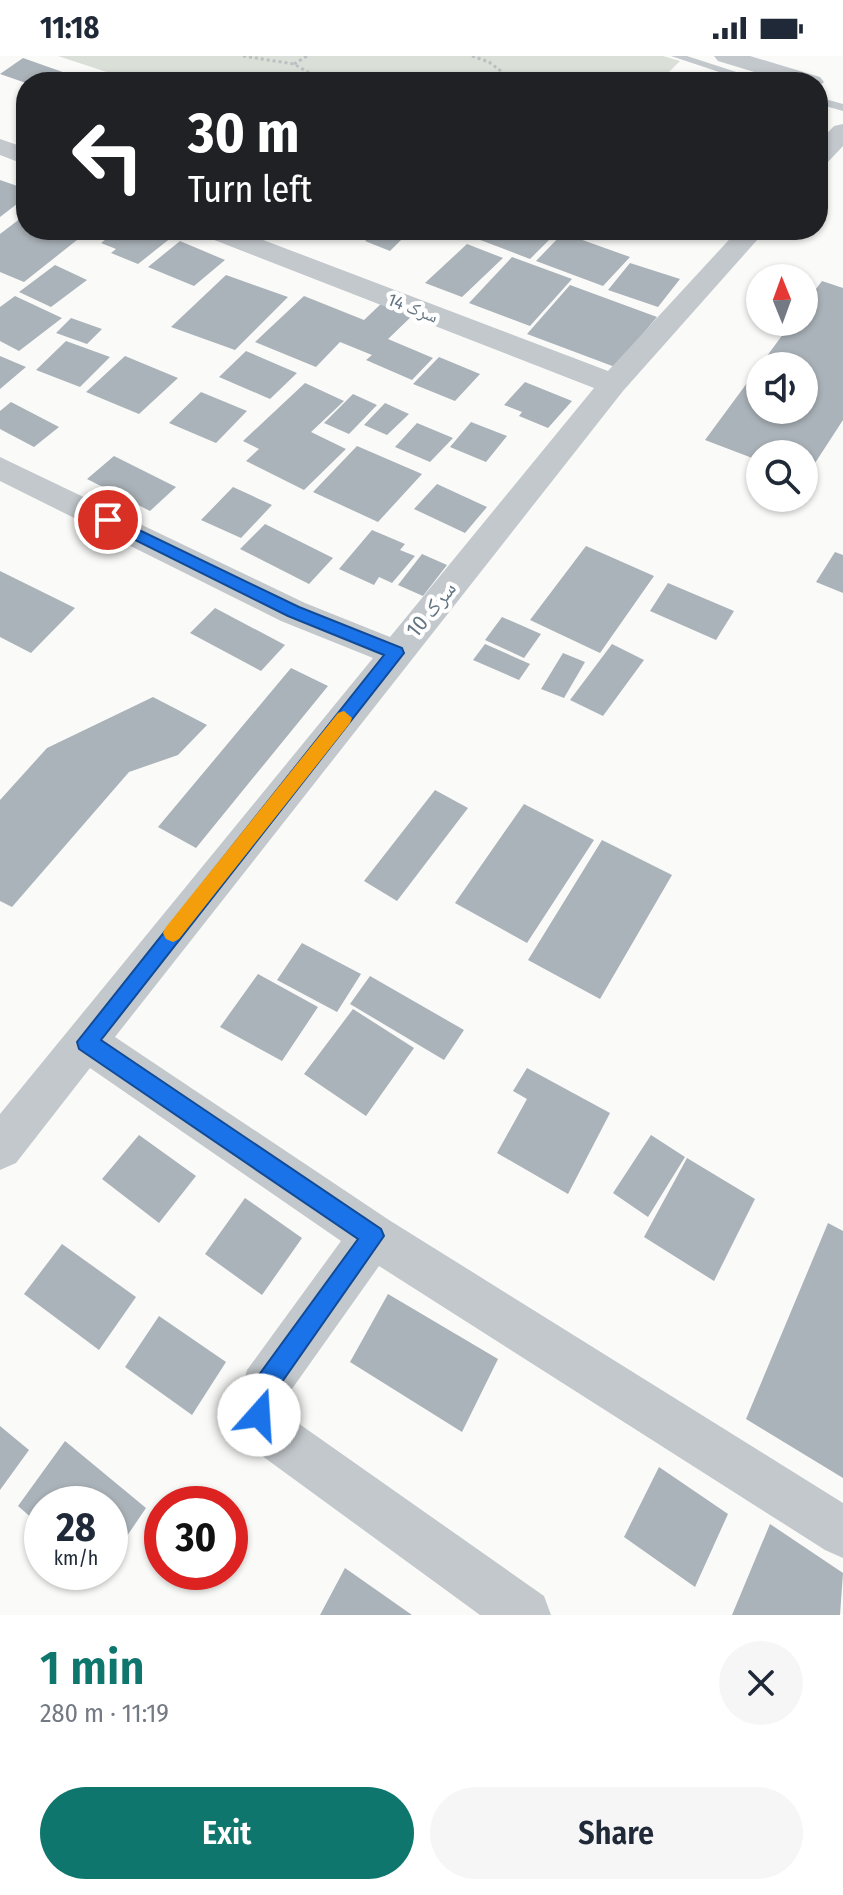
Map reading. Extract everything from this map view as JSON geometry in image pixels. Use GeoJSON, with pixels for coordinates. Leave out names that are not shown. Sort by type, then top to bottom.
{"type":"FeatureCollection","features":[{"type":"Feature","properties":{"kind":"street"},"geometry":{"type":"LineString","coordinates":[[726,56],[779,72]]}},
{"type":"Feature","properties":{"kind":"street"},"geometry":{"type":"LineString","coordinates":[[828,147],[843,131]]}},
{"type":"Feature","properties":{"kind":"street","name":"سرک 14"},"geometry":{"type":"LineString","coordinates":[[239,240],[613,384]]}},
{"type":"Feature","properties":{"kind":"street","name":"سرک 10"},"geometry":{"type":"LineString","coordinates":[[0,1148],[613,384],[744,240]]}},
{"type":"Feature","properties":{"kind":"street"},"geometry":{"type":"LineString","coordinates":[[0,468],[293,612],[396,653]]}},
{"type":"Feature","properties":{"kind":"street"},"geometry":{"type":"LineString","coordinates":[[87,1042],[373,1236],[843,1532]]}},
{"type":"Feature","properties":{"kind":"street"},"geometry":{"type":"LineString","coordinates":[[373,1236],[264,1387],[259,1415],[271,1433],[525,1615]]}},
{"type":"Feature","properties":{"kind":"lane"},"geometry":{"type":"LineString","coordinates":[[676,56],[728,72]]}},
{"type":"Feature","properties":{"kind":"path"},"geometry":{"type":"LineString","coordinates":[[243,56],[294,64],[308,72]]}},
{"type":"Feature","properties":{"kind":"path"},"geometry":{"type":"LineString","coordinates":[[294,64],[307,56]]}},
{"type":"Feature","properties":{"kind":"path"},"geometry":{"type":"LineString","coordinates":[[472,56],[502,72]]}},
{"type":"Feature","properties":{"kind":"shaded area"},"geometry":{"type":"Polygon","coordinates":[[[58,56],[663,56],[680,61],[669,72],[107,72],[58,56]]]}},
{"type":"Feature","properties":{"kind":"building"},"geometry":{"type":"Polygon","coordinates":[[[23,58],[63,72],[16,72],[16,80],[0,74],[23,58]]]}},
{"type":"Feature","properties":{"kind":"building"},"geometry":{"type":"Polygon","coordinates":[[[0,180],[16,186],[16,205],[0,217],[0,180]]]}},
{"type":"Feature","properties":{"kind":"building"},"geometry":{"type":"Polygon","coordinates":[[[16,222],[16,240],[77,240],[24,282],[0,272],[0,234],[16,222]]]}},
{"type":"Feature","properties":{"kind":"building"},"geometry":{"type":"Polygon","coordinates":[[[105,240],[168,240],[138,264],[111,253],[116,249],[101,243],[105,240]]]}},
{"type":"Feature","properties":{"kind":"building"},"geometry":{"type":"Polygon","coordinates":[[[366,240],[401,240],[390,251],[366,240]]]}},
{"type":"Feature","properties":{"kind":"building"},"geometry":{"type":"Polygon","coordinates":[[[480,240],[549,240],[530,259],[480,240]]]}},
{"type":"Feature","properties":{"kind":"building"},"geometry":{"type":"Polygon","coordinates":[[[556,240],[583,240],[630,257],[603,286],[536,261],[556,240]]]}},
{"type":"Feature","properties":{"kind":"building"},"geometry":{"type":"Polygon","coordinates":[[[180,241],[225,260],[194,286],[148,267],[180,241]]]}},
{"type":"Feature","properties":{"kind":"building"},"geometry":{"type":"Polygon","coordinates":[[[467,244],[503,258],[462,297],[425,283],[467,244]]]}},
{"type":"Feature","properties":{"kind":"building"},"geometry":{"type":"Polygon","coordinates":[[[512,257],[572,279],[530,326],[469,303],[512,257]]]}},
{"type":"Feature","properties":{"kind":"building"},"geometry":{"type":"Polygon","coordinates":[[[630,263],[680,279],[658,307],[608,290],[630,263]]]}},
{"type":"Feature","properties":{"kind":"building"},"geometry":{"type":"Polygon","coordinates":[[[55,265],[87,280],[51,307],[19,292],[55,265]]]}},
{"type":"Feature","properties":{"kind":"building"},"geometry":{"type":"Polygon","coordinates":[[[226,275],[288,297],[235,350],[171,327],[226,275]]]}},
{"type":"Feature","properties":{"kind":"building"},"geometry":{"type":"Polygon","coordinates":[[[822,281],[843,288],[843,420],[818,458],[818,440],[746,440],[746,456],[705,440],[746,384],[746,424],[818,424],[818,352],[770,352],[782,336],[818,336],[818,286],[822,281]]]}},
{"type":"Feature","properties":{"kind":"building"},"geometry":{"type":"Polygon","coordinates":[[[570,285],[657,317],[615,367],[527,334],[570,285]]]}},
{"type":"Feature","properties":{"kind":"building"},"geometry":{"type":"Polygon","coordinates":[[[15,296],[62,318],[19,351],[0,341],[0,307],[15,296]]]}},
{"type":"Feature","properties":{"kind":"building"},"geometry":{"type":"Polygon","coordinates":[[[304,296],[364,320],[383,302],[414,314],[388,339],[433,358],[412,380],[366,360],[372,355],[340,342],[316,367],[255,342],[304,296]]]}},
{"type":"Feature","properties":{"kind":"building"},"geometry":{"type":"Polygon","coordinates":[[[71,318],[102,329],[87,344],[56,333],[71,318]]]}},
{"type":"Feature","properties":{"kind":"building"},"geometry":{"type":"Polygon","coordinates":[[[66,341],[110,357],[80,387],[36,370],[66,341]]]}},
{"type":"Feature","properties":{"kind":"building"},"geometry":{"type":"Polygon","coordinates":[[[246,351],[297,373],[270,399],[219,377],[246,351]]]}},
{"type":"Feature","properties":{"kind":"building"},"geometry":{"type":"Polygon","coordinates":[[[0,356],[26,367],[0,389],[0,356]]]}},
{"type":"Feature","properties":{"kind":"building"},"geometry":{"type":"Polygon","coordinates":[[[125,356],[178,378],[139,414],[86,392],[125,356]]]}},
{"type":"Feature","properties":{"kind":"building"},"geometry":{"type":"Polygon","coordinates":[[[439,357],[480,374],[455,401],[413,384],[439,357]]]}},
{"type":"Feature","properties":{"kind":"building"},"geometry":{"type":"Polygon","coordinates":[[[525,382],[572,401],[548,428],[519,416],[522,412],[504,405],[525,382]]]}},
{"type":"Feature","properties":{"kind":"building"},"geometry":{"type":"Polygon","coordinates":[[[305,383],[344,401],[311,432],[346,449],[304,490],[246,461],[259,449],[243,441],[305,383]]]}},
{"type":"Feature","properties":{"kind":"building"},"geometry":{"type":"Polygon","coordinates":[[[201,392],[247,411],[216,443],[169,423],[201,392]]]}},
{"type":"Feature","properties":{"kind":"building"},"geometry":{"type":"Polygon","coordinates":[[[353,394],[377,405],[349,434],[324,423],[353,394]]]}},
{"type":"Feature","properties":{"kind":"building"},"geometry":{"type":"Polygon","coordinates":[[[11,402],[59,427],[34,447],[0,429],[0,411],[11,402]]]}},
{"type":"Feature","properties":{"kind":"building"},"geometry":{"type":"Polygon","coordinates":[[[385,403],[409,414],[387,435],[364,425],[385,403]]]}},
{"type":"Feature","properties":{"kind":"building"},"geometry":{"type":"Polygon","coordinates":[[[471,422],[507,436],[486,462],[450,447],[471,422]]]}},
{"type":"Feature","properties":{"kind":"building"},"geometry":{"type":"Polygon","coordinates":[[[417,423],[453,438],[430,462],[395,447],[417,423]]]}},
{"type":"Feature","properties":{"kind":"building"},"geometry":{"type":"Polygon","coordinates":[[[357,446],[422,474],[378,522],[313,492],[357,446]]]}},
{"type":"Feature","properties":{"kind":"building"},"geometry":{"type":"Polygon","coordinates":[[[114,456],[176,487],[150,511],[87,479],[114,456]]]}},
{"type":"Feature","properties":{"kind":"building"},"geometry":{"type":"Polygon","coordinates":[[[437,484],[487,507],[465,533],[414,509],[437,484]]]}},
{"type":"Feature","properties":{"kind":"building"},"geometry":{"type":"Polygon","coordinates":[[[233,487],[272,505],[241,538],[201,520],[233,487]]]}},
{"type":"Feature","properties":{"kind":"building"},"geometry":{"type":"Polygon","coordinates":[[[265,524],[333,558],[309,584],[240,549],[265,524]]]}},
{"type":"Feature","properties":{"kind":"building"},"geometry":{"type":"Polygon","coordinates":[[[372,530],[405,544],[400,550],[415,556],[392,583],[379,577],[374,585],[339,569],[372,530]]]}},
{"type":"Feature","properties":{"kind":"building"},"geometry":{"type":"Polygon","coordinates":[[[586,546],[654,576],[600,653],[530,620],[586,546]]]}},
{"type":"Feature","properties":{"kind":"building"},"geometry":{"type":"Polygon","coordinates":[[[835,552],[843,555],[843,593],[816,582],[835,552]]]}},
{"type":"Feature","properties":{"kind":"building"},"geometry":{"type":"Polygon","coordinates":[[[422,554],[447,565],[423,596],[398,585],[422,554]]]}},
{"type":"Feature","properties":{"kind":"building"},"geometry":{"type":"Polygon","coordinates":[[[0,571],[75,608],[31,653],[0,637],[0,571]]]}},
{"type":"Feature","properties":{"kind":"building"},"geometry":{"type":"Polygon","coordinates":[[[668,583],[734,611],[716,640],[650,611],[668,583]]]}},
{"type":"Feature","properties":{"kind":"building"},"geometry":{"type":"Polygon","coordinates":[[[215,608],[285,645],[261,671],[190,633],[215,608]]]}},
{"type":"Feature","properties":{"kind":"building"},"geometry":{"type":"Polygon","coordinates":[[[502,617],[541,634],[524,658],[485,640],[502,617]]]}},
{"type":"Feature","properties":{"kind":"building"},"geometry":{"type":"Polygon","coordinates":[[[485,644],[530,664],[519,680],[473,660],[485,644]]]}},
{"type":"Feature","properties":{"kind":"building"},"geometry":{"type":"Polygon","coordinates":[[[612,644],[644,660],[603,716],[570,700],[612,644]]]}},
{"type":"Feature","properties":{"kind":"building"},"geometry":{"type":"Polygon","coordinates":[[[563,653],[585,662],[564,698],[541,689],[563,653]]]}},
{"type":"Feature","properties":{"kind":"building"},"geometry":{"type":"Polygon","coordinates":[[[291,668],[328,686],[196,848],[158,827],[291,668]]]}},
{"type":"Feature","properties":{"kind":"building"},"geometry":{"type":"Polygon","coordinates":[[[153,697],[207,725],[178,755],[129,772],[12,907],[0,901],[0,800],[47,748],[153,697]]]}},
{"type":"Feature","properties":{"kind":"building"},"geometry":{"type":"Polygon","coordinates":[[[435,790],[468,808],[397,901],[364,881],[435,790]]]}},
{"type":"Feature","properties":{"kind":"building"},"geometry":{"type":"Polygon","coordinates":[[[524,804],[594,840],[527,943],[455,903],[524,804]]]}},
{"type":"Feature","properties":{"kind":"building"},"geometry":{"type":"Polygon","coordinates":[[[602,840],[672,875],[600,999],[528,960],[602,840]]]}},
{"type":"Feature","properties":{"kind":"building"},"geometry":{"type":"Polygon","coordinates":[[[302,943],[361,974],[337,1012],[277,980],[302,943]]]}},
{"type":"Feature","properties":{"kind":"building"},"geometry":{"type":"Polygon","coordinates":[[[258,974],[318,1007],[282,1061],[220,1027],[258,974]]]}},
{"type":"Feature","properties":{"kind":"building"},"geometry":{"type":"Polygon","coordinates":[[[370,976],[464,1030],[444,1060],[350,1004],[370,976]]]}},
{"type":"Feature","properties":{"kind":"building"},"geometry":{"type":"Polygon","coordinates":[[[353,1009],[414,1048],[366,1116],[304,1074],[353,1009]]]}},
{"type":"Feature","properties":{"kind":"building"},"geometry":{"type":"Polygon","coordinates":[[[527,1068],[610,1113],[568,1194],[497,1153],[527,1099],[513,1091],[527,1068]]]}},
{"type":"Feature","properties":{"kind":"building"},"geometry":{"type":"Polygon","coordinates":[[[139,1135],[196,1176],[159,1223],[102,1179],[139,1135]]]}},
{"type":"Feature","properties":{"kind":"building"},"geometry":{"type":"Polygon","coordinates":[[[651,1135],[685,1157],[648,1217],[613,1193],[651,1135]]]}},
{"type":"Feature","properties":{"kind":"building"},"geometry":{"type":"Polygon","coordinates":[[[687,1158],[755,1199],[714,1281],[644,1237],[687,1158]]]}},
{"type":"Feature","properties":{"kind":"building"},"geometry":{"type":"Polygon","coordinates":[[[245,1198],[302,1238],[262,1295],[205,1254],[245,1198]]]}},
{"type":"Feature","properties":{"kind":"building"},"geometry":{"type":"Polygon","coordinates":[[[828,1223],[843,1231],[843,1478],[746,1419],[828,1223]]]}},
{"type":"Feature","properties":{"kind":"building"},"geometry":{"type":"Polygon","coordinates":[[[62,1244],[136,1297],[99,1350],[24,1294],[62,1244]]]}},
{"type":"Feature","properties":{"kind":"building"},"geometry":{"type":"Polygon","coordinates":[[[388,1294],[498,1359],[462,1432],[350,1362],[388,1294]]]}},
{"type":"Feature","properties":{"kind":"building"},"geometry":{"type":"Polygon","coordinates":[[[159,1316],[226,1362],[192,1415],[125,1367],[159,1316]]]}},
{"type":"Feature","properties":{"kind":"building"},"geometry":{"type":"Polygon","coordinates":[[[0,1426],[29,1450],[0,1490],[0,1426]]]}},
{"type":"Feature","properties":{"kind":"building"},"geometry":{"type":"Polygon","coordinates":[[[65,1441],[119,1486],[32,1486],[65,1441]]]}},
{"type":"Feature","properties":{"kind":"building"},"geometry":{"type":"Polygon","coordinates":[[[659,1467],[728,1514],[695,1587],[624,1537],[659,1467]]]}},
{"type":"Feature","properties":{"kind":"building"},"geometry":{"type":"Polygon","coordinates":[[[128,1493],[144,1506],[128,1534],[128,1493]]]}},
{"type":"Feature","properties":{"kind":"building"},"geometry":{"type":"Polygon","coordinates":[[[24,1498],[24,1511],[18,1506],[24,1498]]]}},
{"type":"Feature","properties":{"kind":"building"},"geometry":{"type":"Polygon","coordinates":[[[770,1524],[843,1573],[840,1615],[732,1615],[770,1524]]]}},
{"type":"Feature","properties":{"kind":"building"},"geometry":{"type":"Polygon","coordinates":[[[345,1568],[412,1615],[320,1615],[345,1568]]]}},
{"type":"Feature","properties":{"kind":"slow traffic"},"geometry":{"type":"LineString","coordinates":[[173,933],[344,718]]}},
{"type":"Feature","properties":{"kind":"route"},"geometry":{"type":"LineString","coordinates":[[108,520],[293,612],[396,653],[87,1042],[373,1236],[264,1387],[259,1415]]}}]}
